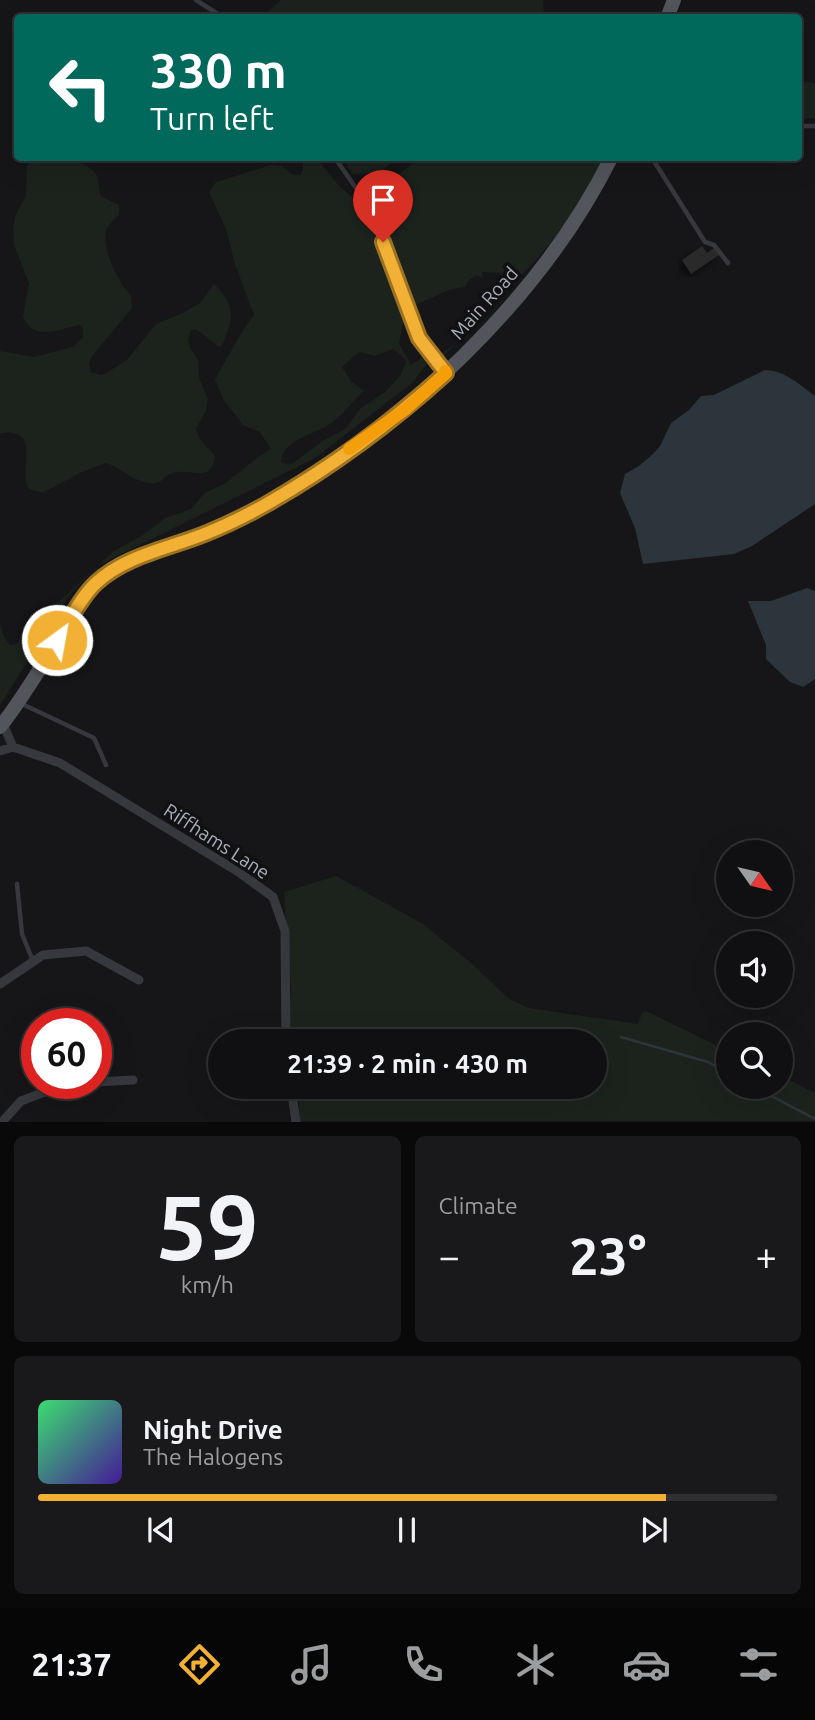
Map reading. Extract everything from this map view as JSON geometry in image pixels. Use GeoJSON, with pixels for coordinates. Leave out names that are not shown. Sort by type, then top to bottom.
{"type":"FeatureCollection","features":[{"type":"Feature","properties":{"kind":"main road","name":"Main Road"},"geometry":{"type":"LineString","coordinates":[[1,726],[95,584],[129,562],[209,532],[265,505],[406,409],[446,373],[537,273],[589,202],[610,161]]}},
{"type":"Feature","properties":{"kind":"street"},"geometry":{"type":"LineString","coordinates":[[0,751],[13,747],[1,726]]}},
{"type":"Feature","properties":{"kind":"street","name":"Riffhams Lane"},"geometry":{"type":"LineString","coordinates":[[13,747],[60,763],[240,873],[273,897],[285,931],[286,1029]]}},
{"type":"Feature","properties":{"kind":"street"},"geometry":{"type":"LineString","coordinates":[[0,984],[43,955],[86,951],[139,980]]}},
{"type":"Feature","properties":{"kind":"street"},"geometry":{"type":"LineString","coordinates":[[112,1081],[133,1080]]}},
{"type":"Feature","properties":{"kind":"street"},"geometry":{"type":"LineString","coordinates":[[2,1122],[21,1101],[26,1099]]}},
{"type":"Feature","properties":{"kind":"street"},"geometry":{"type":"LineString","coordinates":[[293,1099],[296,1122]]}},
{"type":"Feature","properties":{"kind":"lane"},"geometry":{"type":"LineString","coordinates":[[196,0],[217,14]]}},
{"type":"Feature","properties":{"kind":"lane"},"geometry":{"type":"LineString","coordinates":[[337,161],[365,201],[392,261],[419,338],[446,373]]}},
{"type":"Feature","properties":{"kind":"lane"},"geometry":{"type":"LineString","coordinates":[[654,161],[705,242],[714,245],[728,263]]}},
{"type":"Feature","properties":{"kind":"lane"},"geometry":{"type":"LineString","coordinates":[[18,702],[94,738],[106,765]]}},
{"type":"Feature","properties":{"kind":"lane"},"geometry":{"type":"LineString","coordinates":[[17,884],[22,934],[33,961]]}},
{"type":"Feature","properties":{"kind":"shaded area"},"geometry":{"type":"Polygon","coordinates":[[[281,0],[543,0],[544,14],[265,14],[281,0]]]}},
{"type":"Feature","properties":{"kind":"shaded area"},"geometry":{"type":"Polygon","coordinates":[[[802,81],[815,83],[815,118],[802,119],[802,81]]]}},
{"type":"Feature","properties":{"kind":"shaded area"},"geometry":{"type":"Polygon","coordinates":[[[30,161],[70,161],[84,165],[96,174],[101,196],[119,205],[119,214],[108,227],[105,240],[113,266],[131,296],[132,308],[92,356],[89,364],[91,372],[101,375],[127,360],[156,324],[200,303],[214,284],[226,299],[231,314],[222,346],[218,346],[196,329],[191,330],[188,339],[198,360],[199,378],[208,399],[206,410],[196,429],[199,438],[215,456],[207,472],[177,472],[160,482],[152,483],[139,480],[106,463],[42,493],[29,489],[26,481],[25,443],[13,433],[0,433],[0,351],[34,357],[73,347],[83,337],[83,328],[80,325],[41,332],[28,325],[23,317],[29,283],[14,245],[13,227],[16,214],[26,196],[27,166],[30,161]]]}},
{"type":"Feature","properties":{"kind":"shaded area"},"geometry":{"type":"Polygon","coordinates":[[[303,161],[318,161],[352,197],[374,230],[404,318],[399,344],[411,365],[423,357],[427,364],[412,383],[315,458],[99,565],[70,594],[0,705],[0,624],[10,645],[17,644],[27,623],[62,599],[114,551],[143,535],[165,518],[191,509],[205,493],[226,483],[271,449],[260,432],[243,425],[223,399],[215,379],[254,315],[235,264],[226,229],[209,192],[216,182],[271,165],[282,166],[293,175],[300,175],[303,161]],[[393,349],[374,356],[359,352],[342,367],[350,380],[364,391],[332,423],[286,449],[281,462],[289,465],[293,463],[345,429],[361,408],[385,392],[400,376],[406,363],[393,349]]]}},
{"type":"Feature","properties":{"kind":"shaded area"},"geometry":{"type":"Polygon","coordinates":[[[344,161],[394,161],[380,173],[353,174],[344,161]]]}},
{"type":"Feature","properties":{"kind":"shaded area"},"geometry":{"type":"Polygon","coordinates":[[[415,161],[601,161],[567,221],[520,276],[511,271],[482,272],[483,278],[477,275],[468,281],[465,287],[451,289],[411,307],[421,336],[437,354],[443,353],[458,341],[440,359],[435,357],[419,336],[386,236],[396,218],[391,181],[415,161]]]}},
{"type":"Feature","properties":{"kind":"shaded area"},"geometry":{"type":"Polygon","coordinates":[[[765,370],[785,375],[815,396],[815,504],[752,546],[734,554],[643,564],[635,528],[620,493],[625,474],[653,454],[671,423],[689,410],[701,396],[714,395],[765,370]]]}},
{"type":"Feature","properties":{"kind":"shaded area"},"geometry":{"type":"Polygon","coordinates":[[[807,588],[815,591],[815,679],[803,687],[790,682],[766,659],[766,645],[748,601],[771,601],[807,588]]]}},
{"type":"Feature","properties":{"kind":"shaded area"},"geometry":{"type":"Polygon","coordinates":[[[336,876],[423,924],[471,963],[508,998],[528,1008],[638,1024],[642,1013],[646,1011],[716,1045],[716,1099],[793,1099],[793,1082],[815,1093],[815,1121],[300,1121],[299,1099],[607,1099],[607,1029],[289,1029],[291,990],[284,892],[336,876]]]}},
{"type":"Feature","properties":{"kind":"building"},"geometry":{"type":"Polygon","coordinates":[[[702,246],[707,253],[714,248],[719,255],[691,274],[682,260],[702,246]]]}},
{"type":"Feature","properties":{"kind":"waterway"},"geometry":{"type":"LineString","coordinates":[[621,1037],[716,1066]]}},
{"type":"Feature","properties":{"kind":"waterway"},"geometry":{"type":"LineString","coordinates":[[777,1099],[815,1119]]}},
{"type":"Feature","properties":{"kind":"slow traffic"},"geometry":{"type":"LineString","coordinates":[[349,449],[406,409],[446,373],[445,371]]}},
{"type":"Feature","properties":{"kind":"route"},"geometry":{"type":"LineString","coordinates":[[57,640],[83,599],[95,584],[110,573],[129,562],[209,532],[265,505],[406,409],[446,373],[419,338],[383,242]]}}]}
